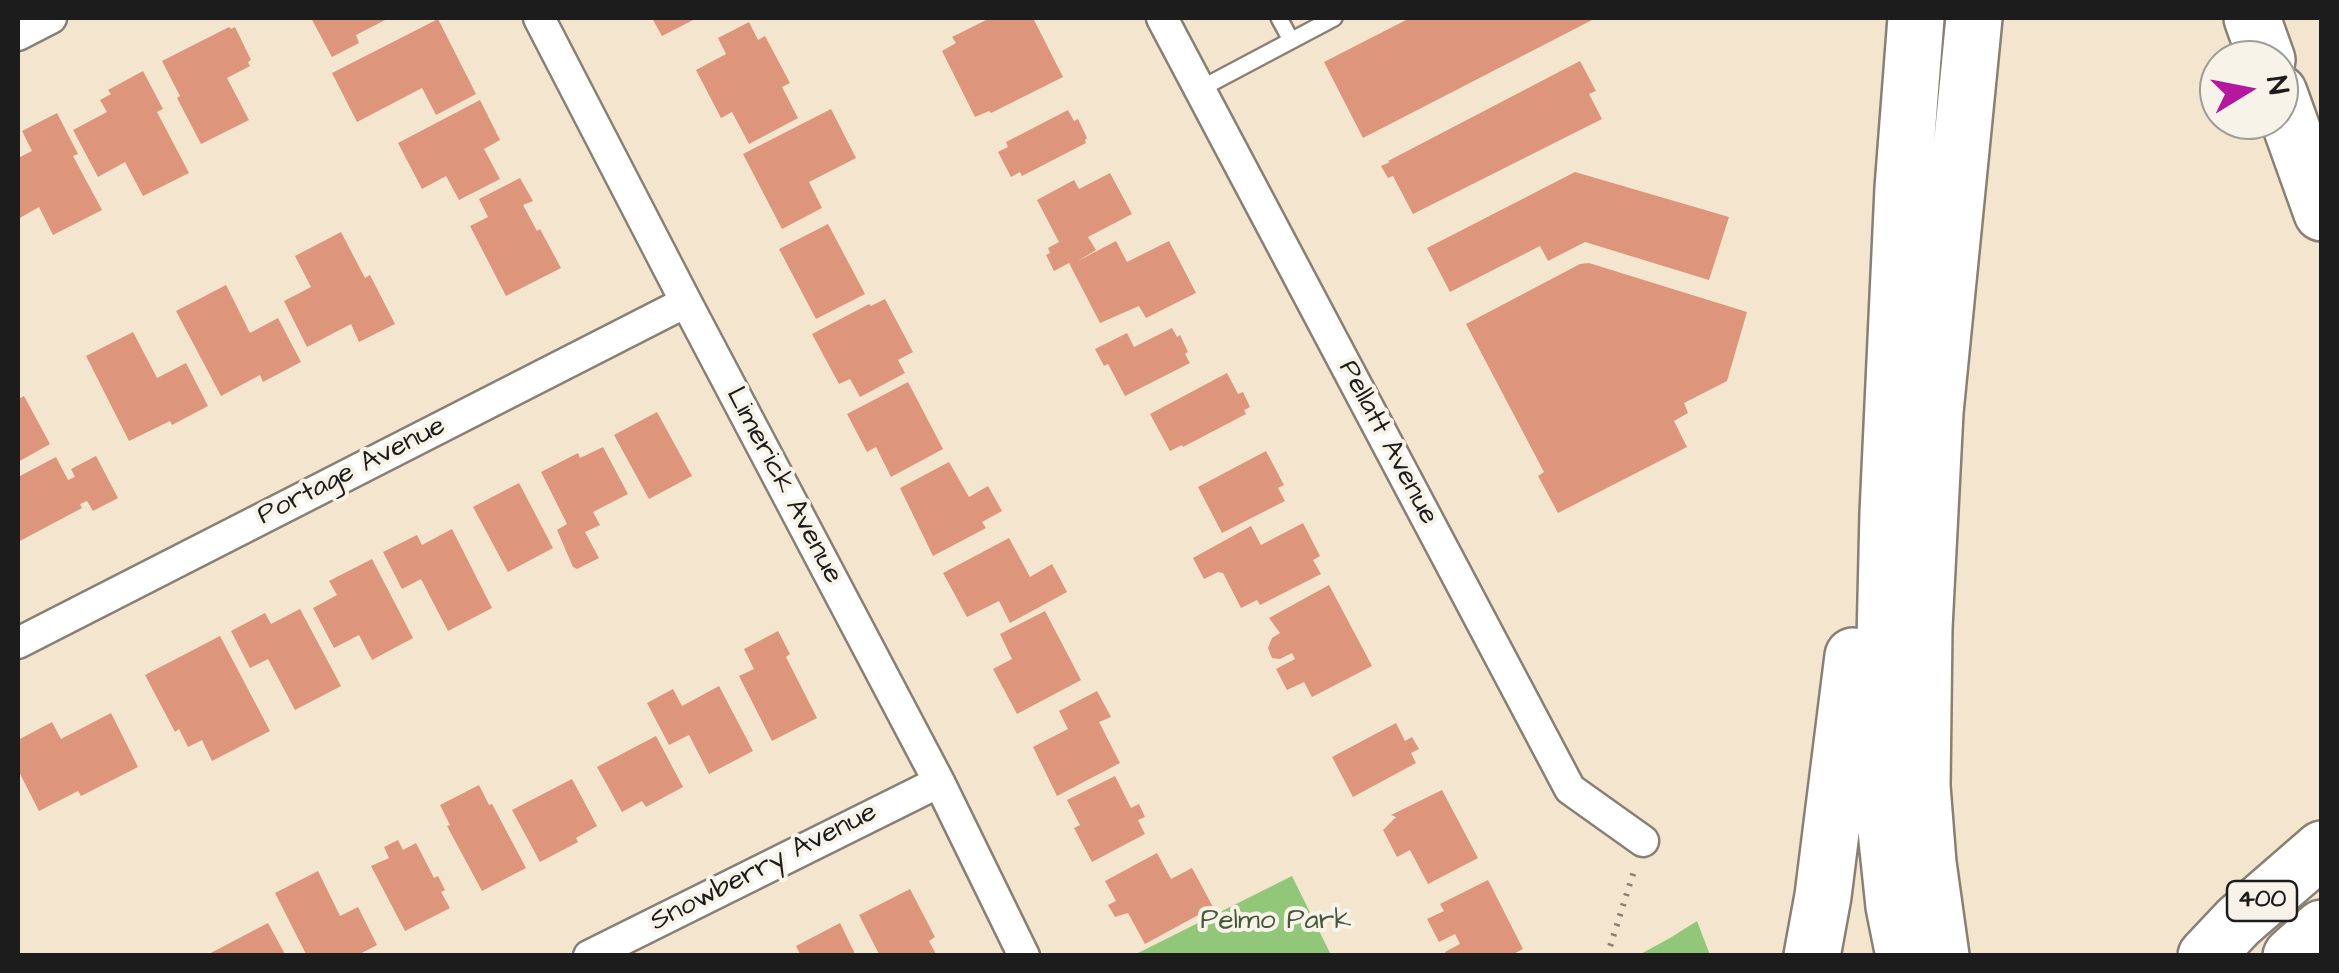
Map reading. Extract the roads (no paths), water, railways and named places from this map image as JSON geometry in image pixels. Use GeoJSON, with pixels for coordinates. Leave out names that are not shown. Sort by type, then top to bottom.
{"type":"FeatureCollection","features":[{"type":"Feature","properties":{"kind":"highway"},"geometry":{"type":"LineString","coordinates":[[1904,956],[1886,830],[1882,726],[1903,188],[1916,18]]}},
{"type":"Feature","properties":{"kind":"highway"},"geometry":{"type":"LineString","coordinates":[[1942,956],[1928,863],[1922,786],[1924,628],[1935,412],[1974,18]]}},
{"type":"Feature","properties":{"kind":"highway"},"geometry":{"type":"LineString","coordinates":[[2296,140],[2322,213]]}},
{"type":"Feature","properties":{"kind":"highway"},"geometry":{"type":"LineString","coordinates":[[1812,956],[1838,791],[1899,281]]}},
{"type":"Feature","properties":{"kind":"highway","name":"400"},"geometry":{"type":"LineString","coordinates":[[2206,956],[2238,922],[2322,849]]}},
{"type":"Feature","properties":{"kind":"highway"},"geometry":{"type":"LineString","coordinates":[[2291,956],[2322,928]]}},
{"type":"Feature","properties":{"kind":"street"},"geometry":{"type":"LineString","coordinates":[[18,35],[51,18]]}},
{"type":"Feature","properties":{"kind":"street","name":"Limerick Avenue"},"geometry":{"type":"LineString","coordinates":[[539,18],[939,782],[1024,956]]}},
{"type":"Feature","properties":{"kind":"street","name":"Pellatt Avenue"},"geometry":{"type":"LineString","coordinates":[[1162,18],[1570,789],[1643,841]]}},
{"type":"Feature","properties":{"kind":"street","name":"Portage Avenue"},"geometry":{"type":"LineString","coordinates":[[18,643],[686,302]]}},
{"type":"Feature","properties":{"kind":"street","name":"Snowberry Avenue"},"geometry":{"type":"LineString","coordinates":[[590,956],[939,782]]}},
{"type":"Feature","properties":{"kind":"lane"},"geometry":{"type":"LineString","coordinates":[[1279,18],[1291,40]]}},
{"type":"Feature","properties":{"kind":"lane"},"geometry":{"type":"LineString","coordinates":[[1200,89],[1334,18]]}},
{"type":"Feature","properties":{"kind":"park label","name":"Pelmo Park"},"geometry":{"type":"Point","coordinates":[1276,922]}}]}
